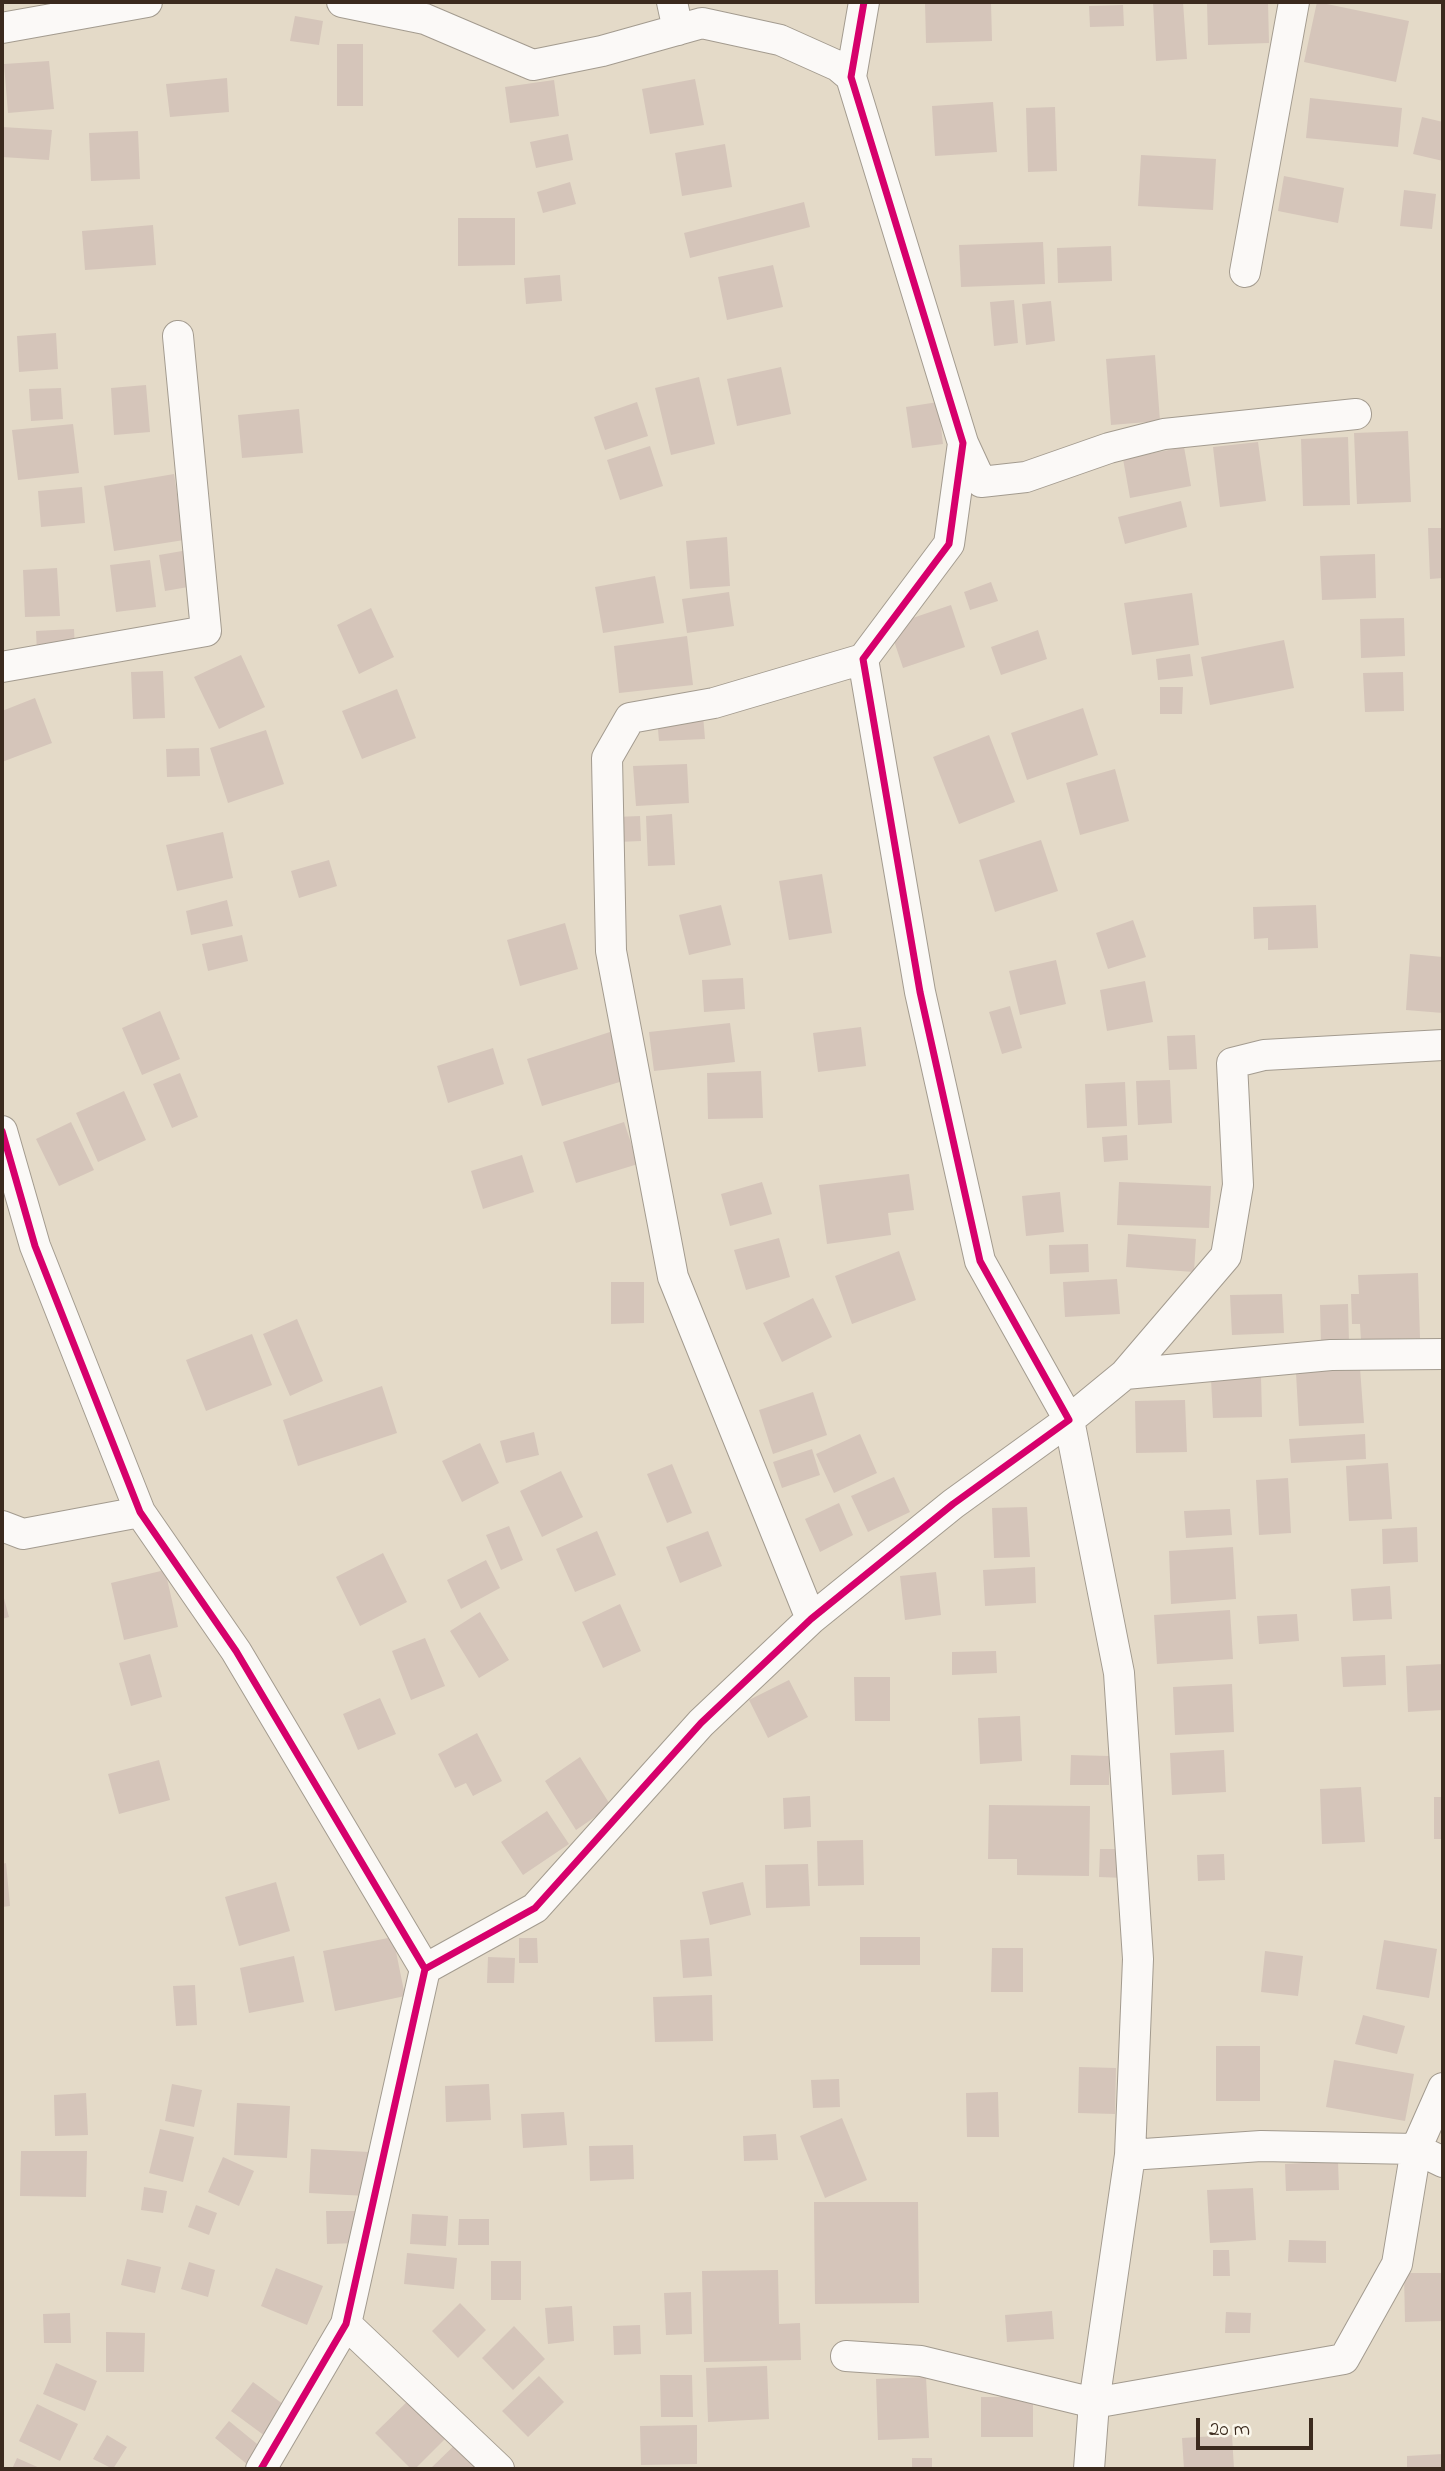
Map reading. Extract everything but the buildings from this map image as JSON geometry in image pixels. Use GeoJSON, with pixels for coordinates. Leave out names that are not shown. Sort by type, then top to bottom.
{"type":"FeatureCollection","features":[{"type":"Feature","properties":{"kind":"street"},"geometry":{"type":"LineString","coordinates":[[2,28],[147,2]]}},
{"type":"Feature","properties":{"kind":"street"},"geometry":{"type":"LineString","coordinates":[[342,2],[425,19],[533,65],[602,51],[675,16],[780,40],[838,66],[850,77]]}},
{"type":"Feature","properties":{"kind":"street"},"geometry":{"type":"LineString","coordinates":[[864,2],[850,77],[963,443],[981,482],[1026,477],[1109,448],[1164,434],[1356,414]]}},
{"type":"Feature","properties":{"kind":"street"},"geometry":{"type":"LineString","coordinates":[[1245,272],[1294,2]]}},
{"type":"Feature","properties":{"kind":"street"},"geometry":{"type":"LineString","coordinates":[[2,667],[206,631],[178,336]]}},
{"type":"Feature","properties":{"kind":"street"},"geometry":{"type":"LineString","coordinates":[[811,1619],[673,1277],[611,951],[607,758],[631,718],[714,703],[863,659],[949,544],[963,443]]}},
{"type":"Feature","properties":{"kind":"street"},"geometry":{"type":"LineString","coordinates":[[863,659],[920,992],[980,1261],[1069,1420],[1119,1673],[1138,1959],[1130,2155],[1094,2403],[1089,2469]]}},
{"type":"Feature","properties":{"kind":"street"},"geometry":{"type":"LineString","coordinates":[[425,1969],[535,1908],[701,1723],[811,1619],[953,1504],[1069,1420],[1125,1374],[1226,1256],[1238,1185],[1232,1063],[1264,1055],[1443,1045]]}},
{"type":"Feature","properties":{"kind":"street"},"geometry":{"type":"LineString","coordinates":[[2,1131],[35,1246],[140,1512],[236,1651],[425,1969],[346,2324],[261,2469]]}},
{"type":"Feature","properties":{"kind":"street"},"geometry":{"type":"LineString","coordinates":[[1125,1374],[1331,1356],[1443,1354]]}},
{"type":"Feature","properties":{"kind":"street"},"geometry":{"type":"LineString","coordinates":[[2,1526],[23,1534],[140,1512]]}},
{"type":"Feature","properties":{"kind":"street"},"geometry":{"type":"LineString","coordinates":[[846,2356],[921,2361],[1094,2403],[1344,2359],[1397,2264],[1416,2149],[1443,2088]]}},
{"type":"Feature","properties":{"kind":"street"},"geometry":{"type":"LineString","coordinates":[[1130,2155],[1261,2146],[1416,2149],[1443,2162]]}},
{"type":"Feature","properties":{"kind":"street"},"geometry":{"type":"LineString","coordinates":[[346,2324],[499,2469]]}},
{"type":"Feature","properties":{"kind":"cycle path"},"geometry":{"type":"LineString","coordinates":[[425,1969],[535,1908],[701,1723],[811,1619],[953,1504],[1069,1420],[980,1261],[920,992],[863,659],[949,544],[963,443],[851,77],[864,2]]}},
{"type":"Feature","properties":{"kind":"cycle path"},"geometry":{"type":"LineString","coordinates":[[2,1131],[35,1246],[140,1512],[236,1651],[425,1969],[346,2324],[261,2469]]}}]}
